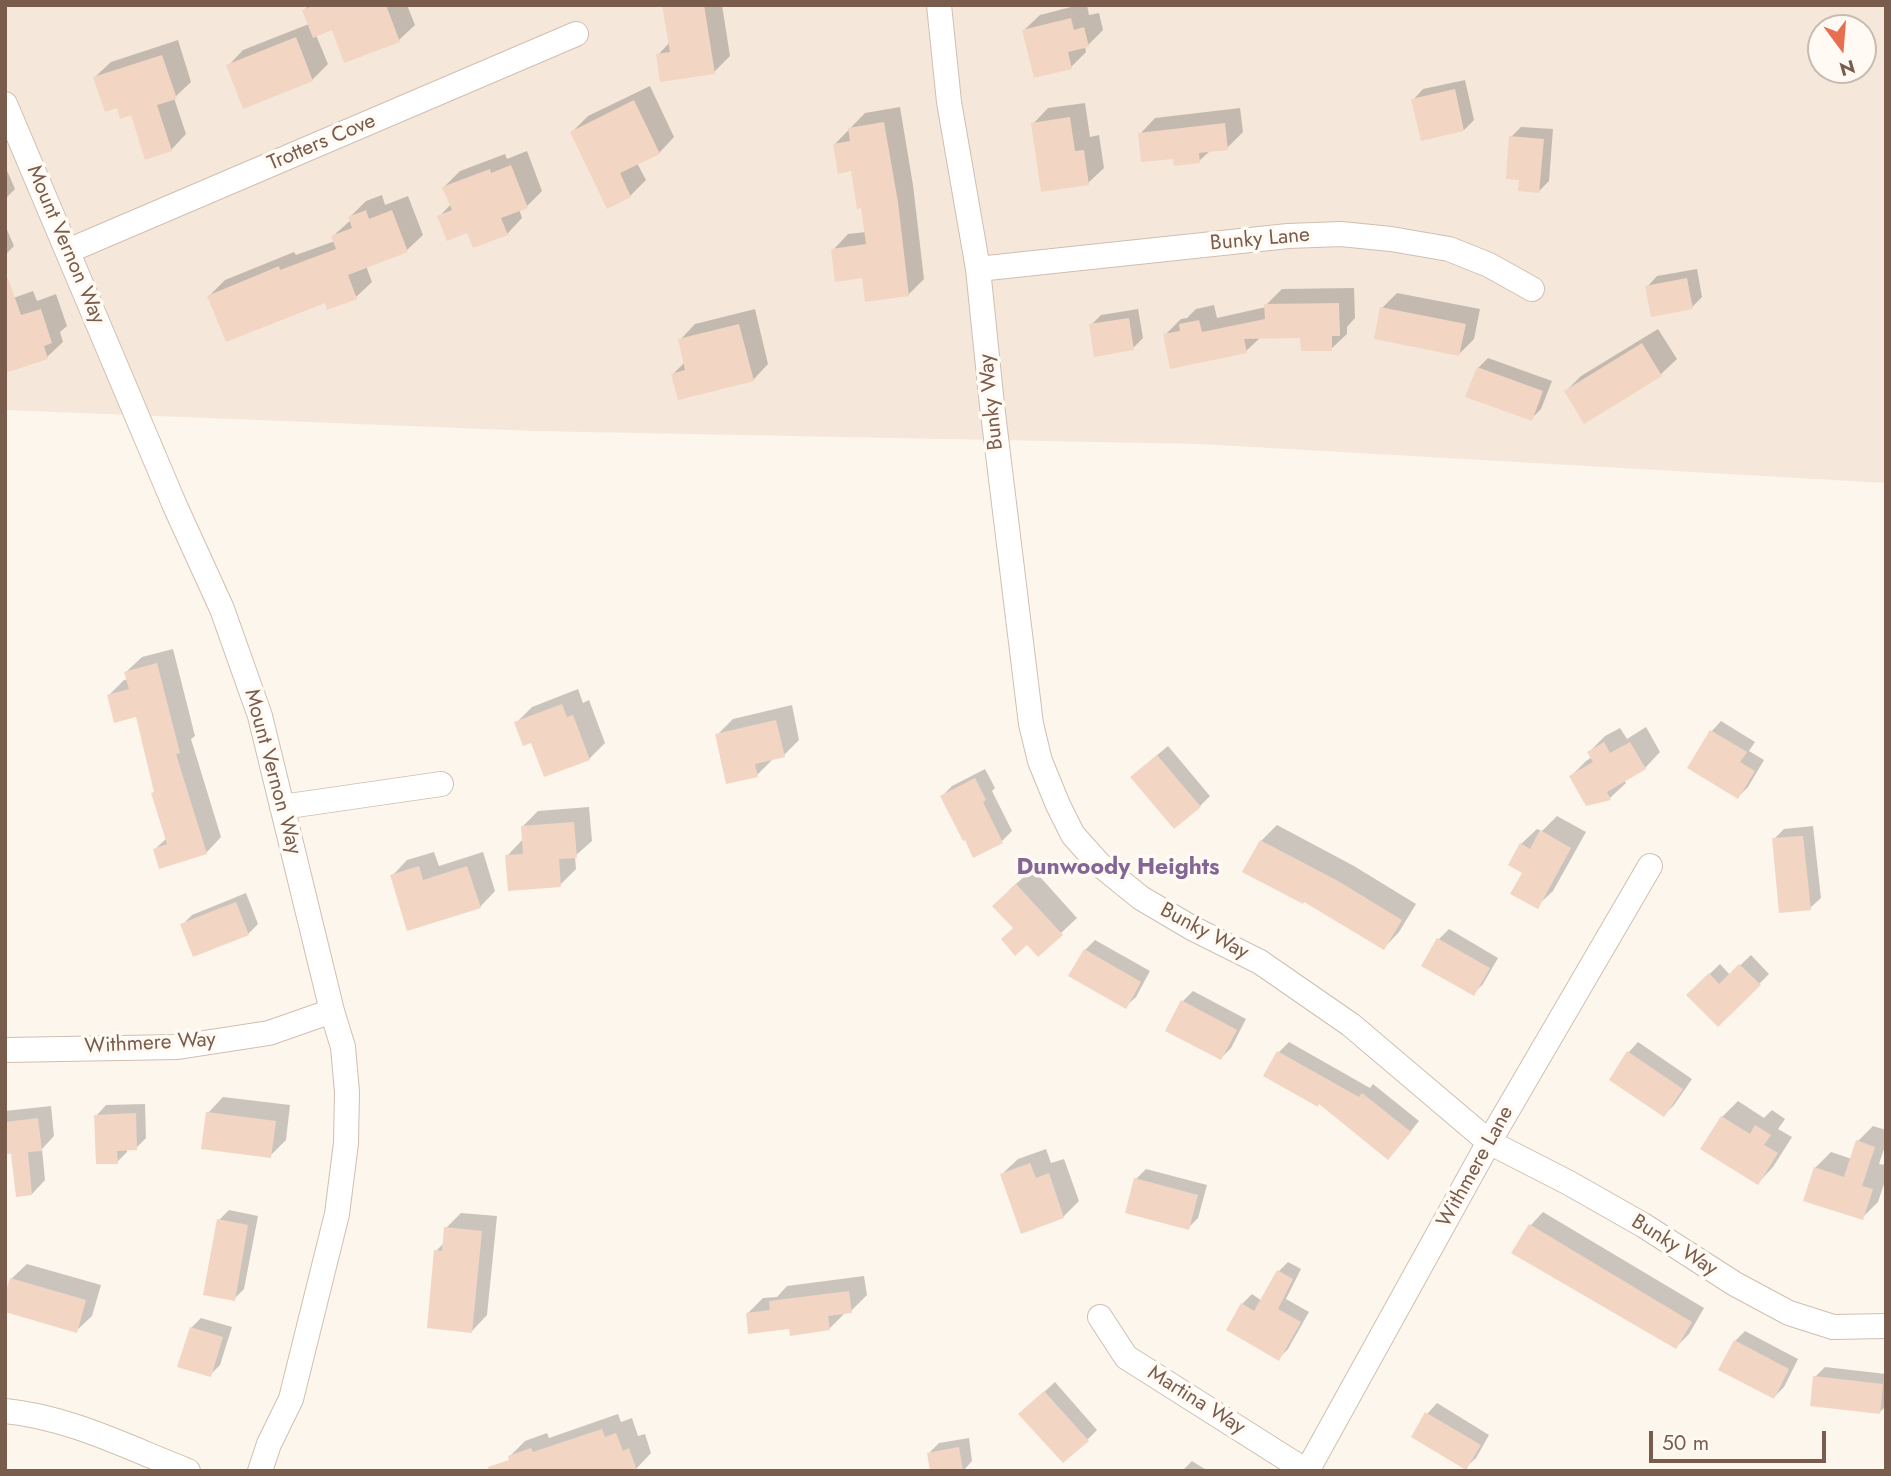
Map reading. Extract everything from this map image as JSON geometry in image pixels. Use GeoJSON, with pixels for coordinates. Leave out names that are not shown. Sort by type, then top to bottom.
{"type":"FeatureCollection","features":[{"type":"Feature","properties":{"kind":"street","name":"Bunky Way"},"geometry":{"type":"LineString","coordinates":[[939,5],[949,102],[978,269],[1031,724],[1040,761],[1073,835],[1099,863],[1141,898],[1192,928],[1260,962],[1351,1025],[1489,1142],[1580,1189],[1643,1225],[1735,1284],[1789,1312],[1833,1327],[1886,1326]]}},
{"type":"Feature","properties":{"kind":"street","name":"Trotters Cove"},"geometry":{"type":"LineString","coordinates":[[68,251],[576,34]]}},
{"type":"Feature","properties":{"kind":"street","name":"Mount Vernon Way"},"geometry":{"type":"LineString","coordinates":[[5,104],[175,506],[222,610],[260,716],[343,1047],[347,1092],[346,1143],[337,1214],[290,1399],[260,1471]]}},
{"type":"Feature","properties":{"kind":"street","name":"Bunky Lane"},"geometry":{"type":"LineString","coordinates":[[978,269],[1288,236],[1341,234],[1391,239],[1449,250],[1489,265],[1532,289]]}},
{"type":"Feature","properties":{"kind":"street"},"geometry":{"type":"LineString","coordinates":[[282,807],[442,784]]}},
{"type":"Feature","properties":{"kind":"street","name":"Withmere Lane"},"geometry":{"type":"LineString","coordinates":[[1307,1471],[1489,1142],[1650,866]]}},
{"type":"Feature","properties":{"kind":"street","name":"Withmere Way"},"geometry":{"type":"LineString","coordinates":[[5,1050],[178,1047],[269,1033],[332,1011]]}},
{"type":"Feature","properties":{"kind":"street","name":"Martina Way"},"geometry":{"type":"LineString","coordinates":[[1100,1317],[1126,1357],[1307,1471]]}},
{"type":"Feature","properties":{"kind":"street"},"geometry":{"type":"LineString","coordinates":[[5,1411],[58,1420],[188,1471]]}},
{"type":"Feature","properties":{"kind":"shaded area"},"geometry":{"type":"Polygon","coordinates":[[[5,5],[1886,5],[1886,483],[1200,444],[535,431],[5,410],[5,5]]]}},
{"type":"Feature","properties":{"kind":"building"},"geometry":{"type":"Polygon","coordinates":[[[315,5],[386,5],[400,42],[344,63],[332,30],[313,38],[302,10],[315,5]]]}},
{"type":"Feature","properties":{"kind":"building"},"geometry":{"type":"Polygon","coordinates":[[[662,5],[704,5],[715,74],[660,82],[656,54],[670,52],[662,5]]]}},
{"type":"Feature","properties":{"kind":"building"},"geometry":{"type":"Polygon","coordinates":[[[1071,18],[1074,30],[1084,27],[1089,47],[1068,52],[1072,69],[1034,78],[1022,30],[1071,18]]]}},
{"type":"Feature","properties":{"kind":"building"},"geometry":{"type":"Polygon","coordinates":[[[296,37],[313,81],[243,109],[226,65],[296,37]]]}},
{"type":"Feature","properties":{"kind":"building"},"geometry":{"type":"Polygon","coordinates":[[[162,55],[177,99],[157,105],[172,151],[145,160],[131,115],[120,119],[117,108],[105,112],[93,77],[162,55]]]}},
{"type":"Feature","properties":{"kind":"building"},"geometry":{"type":"Polygon","coordinates":[[[1455,89],[1464,131],[1421,141],[1411,99],[1455,89]]]}},
{"type":"Feature","properties":{"kind":"building"},"geometry":{"type":"Polygon","coordinates":[[[634,100],[660,154],[620,173],[631,197],[607,209],[570,132],[634,100]]]}},
{"type":"Feature","properties":{"kind":"building"},"geometry":{"type":"Polygon","coordinates":[[[1070,117],[1075,151],[1084,150],[1089,185],[1041,192],[1031,123],[1070,117]]]}},
{"type":"Feature","properties":{"kind":"building"},"geometry":{"type":"Polygon","coordinates":[[[884,122],[898,202],[909,296],[865,302],[862,278],[835,282],[831,249],[866,244],[861,208],[857,209],[851,171],[838,174],[833,144],[850,141],[848,128],[884,122]]]}},
{"type":"Feature","properties":{"kind":"building"},"geometry":{"type":"Polygon","coordinates":[[[1225,123],[1228,150],[1199,153],[1200,163],[1174,166],[1173,159],[1141,162],[1138,133],[1225,123]]]}},
{"type":"Feature","properties":{"kind":"building"},"geometry":{"type":"Polygon","coordinates":[[[1509,136],[1544,139],[1539,193],[1518,191],[1519,180],[1506,179],[1509,136]]]}},
{"type":"Feature","properties":{"kind":"building"},"geometry":{"type":"Polygon","coordinates":[[[511,165],[528,208],[501,218],[508,235],[473,248],[467,233],[447,241],[437,216],[452,210],[442,187],[490,169],[491,173],[511,165]]]}},
{"type":"Feature","properties":{"kind":"building"},"geometry":{"type":"Polygon","coordinates":[[[366,210],[369,219],[392,210],[408,252],[348,275],[357,299],[327,310],[325,303],[226,342],[207,296],[279,266],[280,270],[336,249],[331,236],[352,228],[348,217],[366,210]]]}},
{"type":"Feature","properties":{"kind":"building"},"geometry":{"type":"Polygon","coordinates":[[[8,278],[21,315],[41,309],[52,343],[44,346],[48,359],[5,373],[5,279],[8,278]]]}},
{"type":"Feature","properties":{"kind":"building"},"geometry":{"type":"Polygon","coordinates":[[[1687,278],[1693,309],[1651,317],[1645,286],[1687,278]]]}},
{"type":"Feature","properties":{"kind":"building"},"geometry":{"type":"Polygon","coordinates":[[[1339,303],[1340,336],[1332,336],[1332,351],[1301,351],[1300,338],[1244,339],[1247,353],[1170,369],[1163,334],[1180,331],[1179,324],[1199,320],[1202,332],[1265,319],[1264,304],[1339,303]]]}},
{"type":"Feature","properties":{"kind":"building"},"geometry":{"type":"Polygon","coordinates":[[[1380,307],[1466,324],[1459,356],[1374,339],[1380,307]]]}},
{"type":"Feature","properties":{"kind":"building"},"geometry":{"type":"Polygon","coordinates":[[[1129,318],[1134,350],[1094,357],[1089,324],[1129,318]]]}},
{"type":"Feature","properties":{"kind":"building"},"geometry":{"type":"Polygon","coordinates":[[[739,324],[754,381],[678,400],[671,374],[685,370],[678,339],[739,324]]]}},
{"type":"Feature","properties":{"kind":"building"},"geometry":{"type":"Polygon","coordinates":[[[1642,343],[1662,376],[1584,424],[1564,391],[1642,343]]]}},
{"type":"Feature","properties":{"kind":"building"},"geometry":{"type":"Polygon","coordinates":[[[1477,367],[1543,391],[1532,421],[1465,397],[1477,367]]]}},
{"type":"Feature","properties":{"kind":"building"},"geometry":{"type":"Polygon","coordinates":[[[157,663],[180,753],[176,754],[207,854],[159,869],[153,849],[167,844],[151,793],[154,792],[136,717],[114,723],[107,695],[129,689],[124,672],[157,663]]]}},
{"type":"Feature","properties":{"kind":"building"},"geometry":{"type":"Polygon","coordinates":[[[562,704],[567,717],[573,715],[590,760],[544,777],[531,743],[523,746],[514,722],[562,704]]]}},
{"type":"Feature","properties":{"kind":"building"},"geometry":{"type":"Polygon","coordinates":[[[776,720],[785,757],[755,764],[758,777],[726,784],[715,734],[776,720]]]}},
{"type":"Feature","properties":{"kind":"building"},"geometry":{"type":"Polygon","coordinates":[[[1710,730],[1747,752],[1740,762],[1755,771],[1738,799],[1687,768],[1710,730]]]}},
{"type":"Feature","properties":{"kind":"building"},"geometry":{"type":"Polygon","coordinates":[[[1604,742],[1610,753],[1630,742],[1646,769],[1607,792],[1611,800],[1586,806],[1569,776],[1593,762],[1587,752],[1604,742]]]}},
{"type":"Feature","properties":{"kind":"building"},"geometry":{"type":"Polygon","coordinates":[[[1157,755],[1201,807],[1174,829],[1130,777],[1157,755]]]}},
{"type":"Feature","properties":{"kind":"building"},"geometry":{"type":"Polygon","coordinates":[[[975,778],[986,800],[983,802],[1003,843],[973,858],[940,796],[975,778]]]}},
{"type":"Feature","properties":{"kind":"building"},"geometry":{"type":"Polygon","coordinates":[[[574,822],[577,858],[559,859],[561,887],[508,891],[505,855],[523,854],[521,826],[574,822]]]}},
{"type":"Feature","properties":{"kind":"building"},"geometry":{"type":"Polygon","coordinates":[[[1540,830],[1571,848],[1538,909],[1510,894],[1522,873],[1508,865],[1520,843],[1530,849],[1540,830]]]}},
{"type":"Feature","properties":{"kind":"building"},"geometry":{"type":"Polygon","coordinates":[[[1803,836],[1811,910],[1779,913],[1772,838],[1803,836]]]}},
{"type":"Feature","properties":{"kind":"building"},"geometry":{"type":"Polygon","coordinates":[[[1260,840],[1338,881],[1402,920],[1384,950],[1304,902],[1303,904],[1242,872],[1260,840]]]}},
{"type":"Feature","properties":{"kind":"building"},"geometry":{"type":"Polygon","coordinates":[[[419,866],[423,880],[467,866],[481,908],[407,931],[390,875],[419,866]]]}},
{"type":"Feature","properties":{"kind":"building"},"geometry":{"type":"Polygon","coordinates":[[[1016,884],[1063,935],[1038,957],[1027,945],[1015,956],[1001,939],[1013,928],[992,906],[1016,884]]]}},
{"type":"Feature","properties":{"kind":"building"},"geometry":{"type":"Polygon","coordinates":[[[236,902],[249,935],[193,957],[180,924],[236,902]]]}},
{"type":"Feature","properties":{"kind":"building"},"geometry":{"type":"Polygon","coordinates":[[[1437,938],[1490,968],[1474,996],[1421,966],[1437,938]]]}},
{"type":"Feature","properties":{"kind":"building"},"geometry":{"type":"Polygon","coordinates":[[[1084,949],[1141,982],[1126,1009],[1068,976],[1084,949]]]}},
{"type":"Feature","properties":{"kind":"building"},"geometry":{"type":"Polygon","coordinates":[[[1739,964],[1761,985],[1718,1027],[1686,995],[1709,973],[1719,984],[1739,964]]]}},
{"type":"Feature","properties":{"kind":"building"},"geometry":{"type":"Polygon","coordinates":[[[1181,1000],[1237,1030],[1221,1060],[1165,1031],[1181,1000]]]}},
{"type":"Feature","properties":{"kind":"building"},"geometry":{"type":"Polygon","coordinates":[[[1277,1051],[1359,1097],[1362,1093],[1411,1132],[1388,1160],[1319,1104],[1318,1107],[1263,1076],[1277,1051]]]}},
{"type":"Feature","properties":{"kind":"building"},"geometry":{"type":"Polygon","coordinates":[[[1627,1051],[1683,1089],[1664,1117],[1609,1080],[1627,1051]]]}},
{"type":"Feature","properties":{"kind":"building"},"geometry":{"type":"Polygon","coordinates":[[[206,1112],[276,1121],[271,1158],[201,1149],[206,1112]]]}},
{"type":"Feature","properties":{"kind":"building"},"geometry":{"type":"Polygon","coordinates":[[[136,1113],[137,1150],[117,1151],[118,1164],[96,1164],[94,1115],[136,1113]]]}},
{"type":"Feature","properties":{"kind":"building"},"geometry":{"type":"Polygon","coordinates":[[[1721,1116],[1750,1134],[1755,1125],[1771,1135],[1764,1145],[1778,1153],[1758,1185],[1700,1149],[1721,1116]]]}},
{"type":"Feature","properties":{"kind":"building"},"geometry":{"type":"Polygon","coordinates":[[[38,1118],[42,1151],[28,1152],[32,1195],[16,1197],[11,1154],[5,1154],[5,1122],[38,1118]]]}},
{"type":"Feature","properties":{"kind":"building"},"geometry":{"type":"Polygon","coordinates":[[[1856,1140],[1875,1147],[1862,1186],[1873,1189],[1863,1220],[1803,1201],[1814,1167],[1844,1177],[1856,1140]]]}},
{"type":"Feature","properties":{"kind":"building"},"geometry":{"type":"Polygon","coordinates":[[[1030,1163],[1036,1178],[1049,1173],[1064,1218],[1021,1234],[1000,1174],[1030,1163]]]}},
{"type":"Feature","properties":{"kind":"building"},"geometry":{"type":"Polygon","coordinates":[[[1134,1178],[1198,1195],[1189,1230],[1125,1213],[1134,1178]]]}},
{"type":"Feature","properties":{"kind":"building"},"geometry":{"type":"Polygon","coordinates":[[[217,1219],[248,1225],[235,1301],[203,1295],[217,1219]]]}},
{"type":"Feature","properties":{"kind":"building"},"geometry":{"type":"Polygon","coordinates":[[[1529,1224],[1692,1322],[1676,1349],[1511,1253],[1529,1224]]]}},
{"type":"Feature","properties":{"kind":"building"},"geometry":{"type":"Polygon","coordinates":[[[444,1227],[482,1231],[472,1333],[427,1328],[434,1250],[442,1251],[444,1227]]]}},
{"type":"Feature","properties":{"kind":"building"},"geometry":{"type":"Polygon","coordinates":[[[1277,1270],[1293,1279],[1278,1309],[1301,1322],[1279,1361],[1226,1330],[1241,1303],[1254,1311],[1277,1270]]]}},
{"type":"Feature","properties":{"kind":"building"},"geometry":{"type":"Polygon","coordinates":[[[10,1278],[86,1300],[77,1333],[5,1312],[5,1294],[10,1278]]]}},
{"type":"Feature","properties":{"kind":"building"},"geometry":{"type":"Polygon","coordinates":[[[849,1291],[852,1313],[828,1316],[830,1330],[790,1336],[789,1329],[748,1334],[746,1313],[770,1310],[769,1301],[849,1291]]]}},
{"type":"Feature","properties":{"kind":"building"},"geometry":{"type":"Polygon","coordinates":[[[190,1327],[223,1337],[211,1377],[177,1367],[190,1327]]]}},
{"type":"Feature","properties":{"kind":"building"},"geometry":{"type":"Polygon","coordinates":[[[1734,1340],[1789,1369],[1774,1399],[1718,1370],[1734,1340]]]}},
{"type":"Feature","properties":{"kind":"building"},"geometry":{"type":"Polygon","coordinates":[[[1813,1376],[1883,1384],[1880,1414],[1810,1406],[1813,1376]]]}},
{"type":"Feature","properties":{"kind":"building"},"geometry":{"type":"Polygon","coordinates":[[[1044,1391],[1089,1441],[1063,1463],[1018,1414],[1044,1391]]]}},
{"type":"Feature","properties":{"kind":"building"},"geometry":{"type":"Polygon","coordinates":[[[1425,1412],[1481,1445],[1466,1470],[1411,1437],[1425,1412]]]}},
{"type":"Feature","properties":{"kind":"building"},"geometry":{"type":"Polygon","coordinates":[[[602,1429],[605,1437],[616,1433],[623,1451],[629,1448],[637,1471],[489,1471],[488,1467],[509,1460],[508,1456],[531,1448],[533,1452],[602,1429]]]}},
{"type":"Feature","properties":{"kind":"building"},"geometry":{"type":"Polygon","coordinates":[[[959,1447],[963,1471],[930,1471],[927,1453],[959,1447]]]}},
{"type":"Feature","properties":{"kind":"district","name":"Dunwoody Heights"},"geometry":{"type":"Point","coordinates":[1118,868]}}]}
